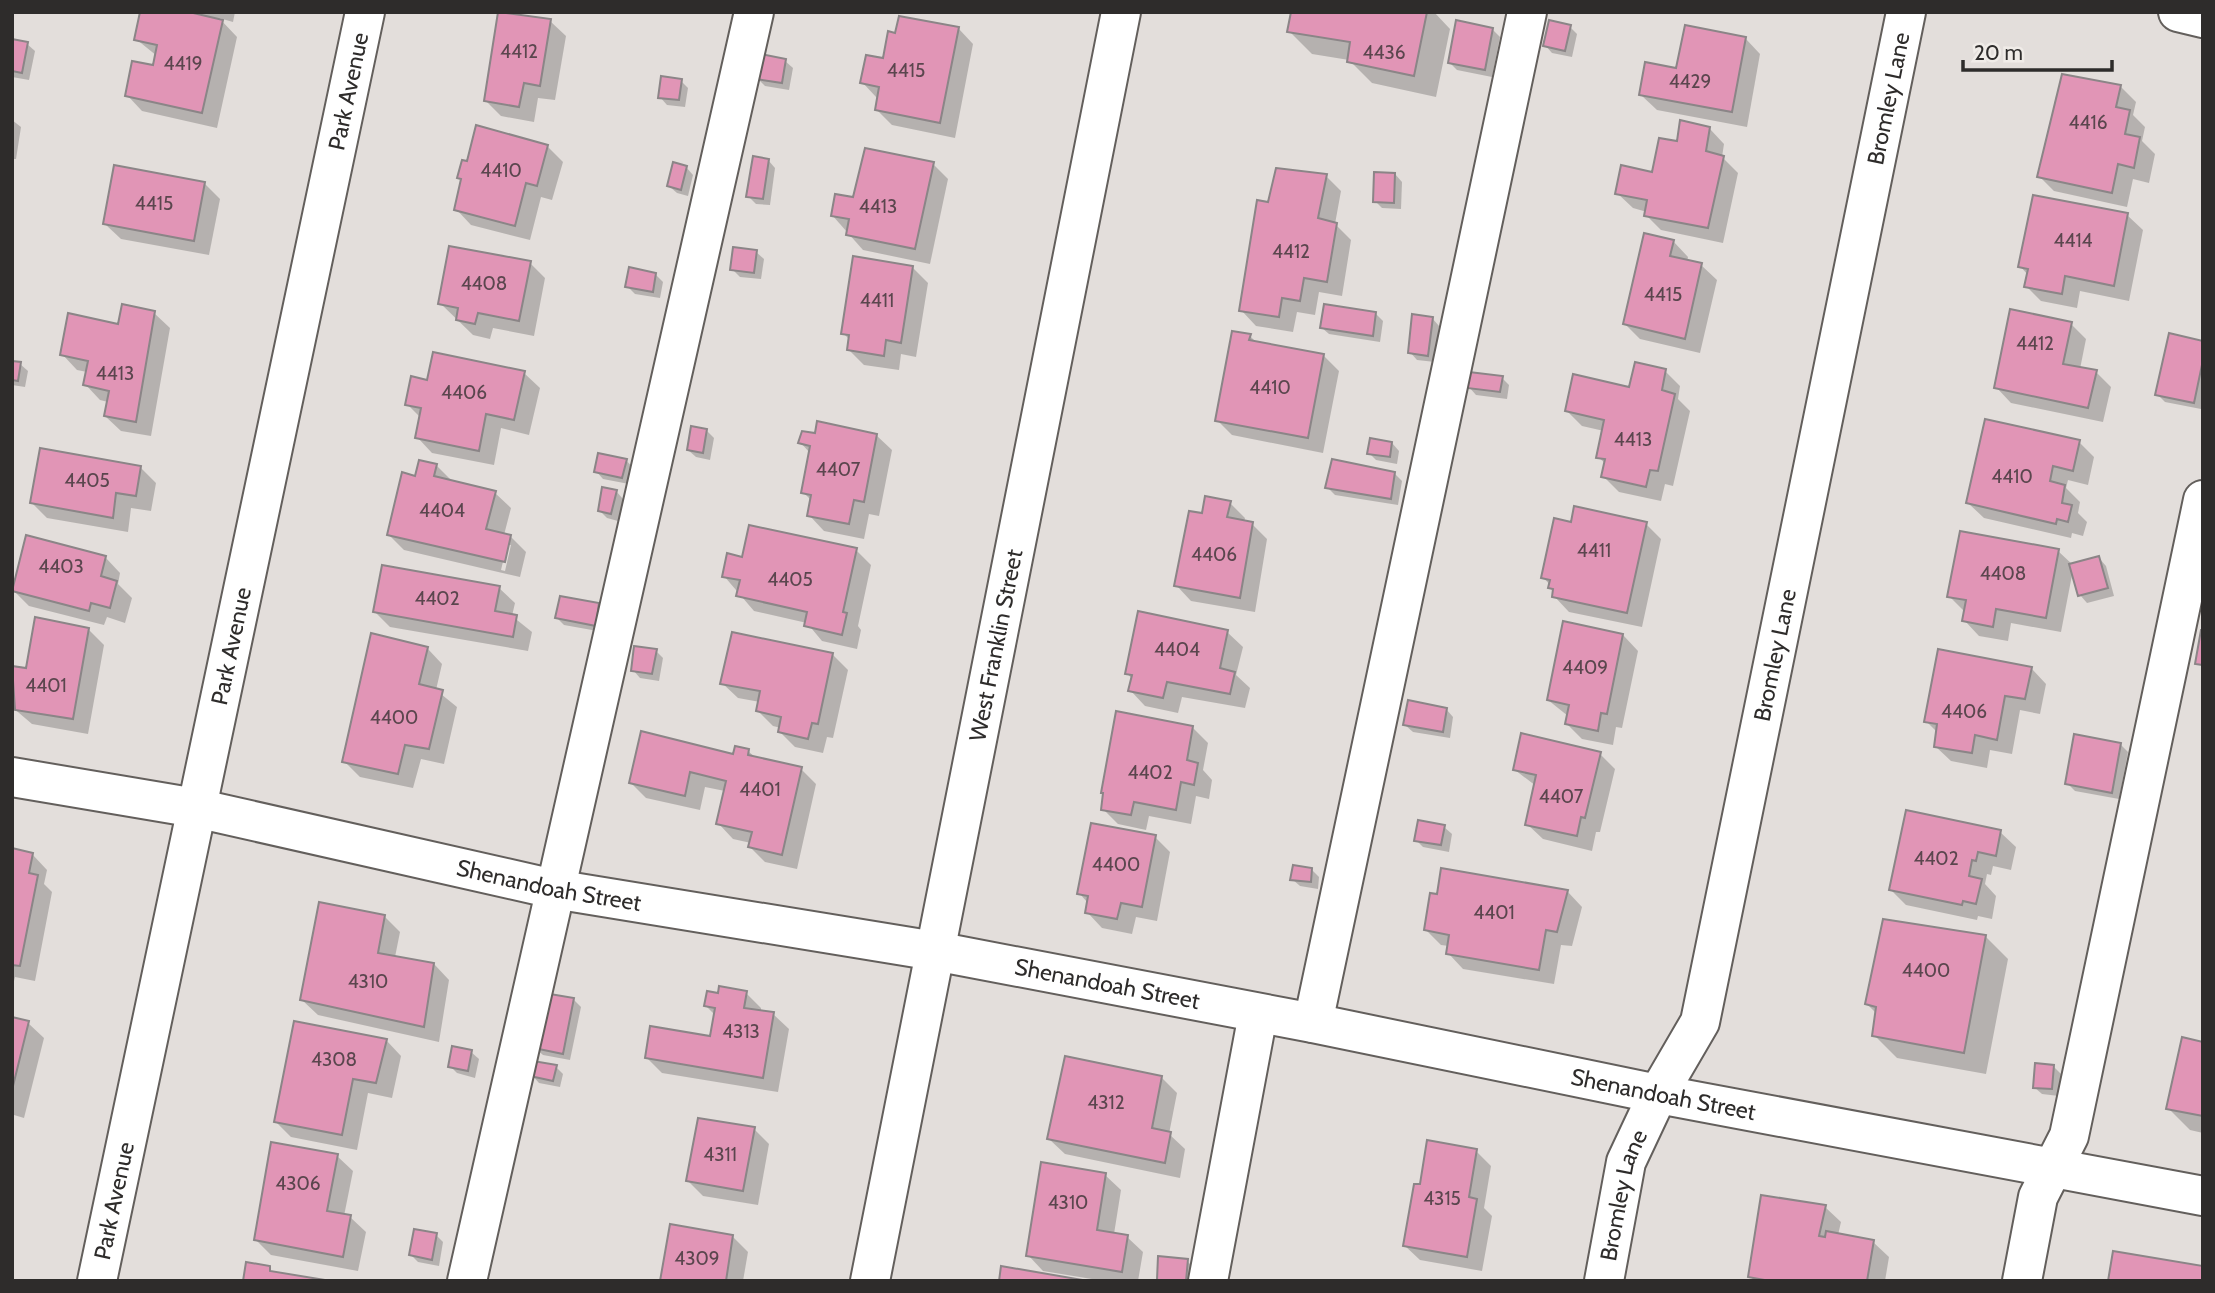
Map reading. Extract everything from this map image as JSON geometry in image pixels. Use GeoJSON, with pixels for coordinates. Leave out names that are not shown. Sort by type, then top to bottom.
{"type":"FeatureCollection","features":[{"type":"Feature","properties":{"kind":"street","name":"Park Avenue"},"geometry":{"type":"LineString","coordinates":[[97,1281],[365,12]]}},
{"type":"Feature","properties":{"kind":"street"},"geometry":{"type":"LineString","coordinates":[[467,1281],[754,12]]}},
{"type":"Feature","properties":{"kind":"street","name":"West Franklin Street"},"geometry":{"type":"LineString","coordinates":[[870,1281],[1121,12]]}},
{"type":"Feature","properties":{"kind":"street"},"geometry":{"type":"LineString","coordinates":[[1313,1023],[1527,12]]}},
{"type":"Feature","properties":{"kind":"street","name":"Bromley Lane"},"geometry":{"type":"LineString","coordinates":[[1604,1281],[1626,1162],[1658,1094],[1700,1023],[1906,12]]}},
{"type":"Feature","properties":{"kind":"street"},"geometry":{"type":"LineString","coordinates":[[2178,12],[2203,18]]}},
{"type":"Feature","properties":{"kind":"street"},"geometry":{"type":"LineString","coordinates":[[2022,1281],[2038,1197],[2069,1136],[2203,500]]}},
{"type":"Feature","properties":{"kind":"street","name":"Shenandoah Street"},"geometry":{"type":"LineString","coordinates":[[12,777],[196,808],[554,888],[935,951],[1313,1023],[1658,1094],[2203,1196]]}},
{"type":"Feature","properties":{"kind":"street"},"geometry":{"type":"LineString","coordinates":[[1208,1281],[1258,1014]]}},
{"type":"Feature","properties":{"kind":"building"},"geometry":{"type":"Polygon","coordinates":[[[140,12],[189,12],[223,20],[202,113],[125,96],[132,61],[153,65],[157,45],[134,40],[140,12]]]}},
{"type":"Feature","properties":{"kind":"building"},"geometry":{"type":"Polygon","coordinates":[[[498,12],[551,19],[540,86],[524,83],[519,107],[484,101],[498,12]]]}},
{"type":"Feature","properties":{"kind":"building"},"geometry":{"type":"Polygon","coordinates":[[[1291,12],[1427,12],[1414,76],[1347,62],[1350,42],[1287,32],[1291,12]]]}},
{"type":"Feature","properties":{"kind":"building"},"geometry":{"type":"Polygon","coordinates":[[[899,16],[959,27],[940,123],[875,110],[879,87],[860,83],[866,55],[883,58],[888,31],[895,33],[899,16]]]}},
{"type":"Feature","properties":{"kind":"building"},"geometry":{"type":"Polygon","coordinates":[[[1456,20],[1493,28],[1485,70],[1448,63],[1456,20]]]}},
{"type":"Feature","properties":{"kind":"building"},"geometry":{"type":"Polygon","coordinates":[[[1549,20],[1571,25],[1565,51],[1543,46],[1549,20]]]}},
{"type":"Feature","properties":{"kind":"building"},"geometry":{"type":"Polygon","coordinates":[[[1685,25],[1746,37],[1732,112],[1639,95],[1645,62],[1676,68],[1685,25]]]}},
{"type":"Feature","properties":{"kind":"building"},"geometry":{"type":"Polygon","coordinates":[[[12,39],[28,42],[22,73],[12,71],[12,39]]]}},
{"type":"Feature","properties":{"kind":"building"},"geometry":{"type":"Polygon","coordinates":[[[761,54],[786,59],[782,83],[756,79],[761,54]]]}},
{"type":"Feature","properties":{"kind":"building"},"geometry":{"type":"Polygon","coordinates":[[[2062,74],[2121,85],[2116,107],[2130,110],[2125,134],[2140,137],[2134,168],[2118,164],[2112,193],[2037,177],[2062,74]]]}},
{"type":"Feature","properties":{"kind":"building"},"geometry":{"type":"Polygon","coordinates":[[[661,76],[682,79],[679,100],[658,98],[661,76]]]}},
{"type":"Feature","properties":{"kind":"building"},"geometry":{"type":"Polygon","coordinates":[[[1680,120],[1710,127],[1706,151],[1724,156],[1708,228],[1644,216],[1647,200],[1615,194],[1621,165],[1652,172],[1659,138],[1677,141],[1680,120]]]}},
{"type":"Feature","properties":{"kind":"building"},"geometry":{"type":"Polygon","coordinates":[[[476,125],[548,145],[537,186],[526,183],[515,226],[454,210],[461,179],[457,178],[462,160],[467,161],[476,125]]]}},
{"type":"Feature","properties":{"kind":"building"},"geometry":{"type":"Polygon","coordinates":[[[865,148],[934,162],[915,249],[846,235],[849,219],[831,216],[835,194],[853,197],[865,148]]]}},
{"type":"Feature","properties":{"kind":"building"},"geometry":{"type":"Polygon","coordinates":[[[753,156],[769,159],[763,199],[746,197],[753,156]]]}},
{"type":"Feature","properties":{"kind":"building"},"geometry":{"type":"Polygon","coordinates":[[[673,162],[687,166],[681,190],[667,186],[673,162]]]}},
{"type":"Feature","properties":{"kind":"building"},"geometry":{"type":"Polygon","coordinates":[[[114,165],[205,182],[194,241],[103,224],[114,165]]]}},
{"type":"Feature","properties":{"kind":"building"},"geometry":{"type":"Polygon","coordinates":[[[1276,168],[1327,174],[1318,218],[1337,223],[1327,282],[1304,278],[1300,301],[1282,298],[1279,317],[1239,311],[1257,200],[1268,202],[1276,168]]]}},
{"type":"Feature","properties":{"kind":"building"},"geometry":{"type":"Polygon","coordinates":[[[1374,172],[1395,173],[1394,203],[1373,202],[1374,172]]]}},
{"type":"Feature","properties":{"kind":"building"},"geometry":{"type":"Polygon","coordinates":[[[2033,195],[2128,213],[2114,286],[2065,276],[2062,294],[2024,287],[2028,269],[2018,267],[2033,195]]]}},
{"type":"Feature","properties":{"kind":"building"},"geometry":{"type":"Polygon","coordinates":[[[1644,233],[1674,240],[1670,256],[1702,263],[1685,339],[1623,324],[1644,233]]]}},
{"type":"Feature","properties":{"kind":"building"},"geometry":{"type":"Polygon","coordinates":[[[449,246],[531,261],[519,321],[478,313],[475,324],[456,320],[458,308],[438,304],[449,246]]]}},
{"type":"Feature","properties":{"kind":"building"},"geometry":{"type":"Polygon","coordinates":[[[733,247],[757,250],[754,273],[730,270],[733,247]]]}},
{"type":"Feature","properties":{"kind":"building"},"geometry":{"type":"Polygon","coordinates":[[[853,256],[913,266],[901,343],[886,340],[884,356],[847,350],[849,335],[841,334],[853,256]]]}},
{"type":"Feature","properties":{"kind":"building"},"geometry":{"type":"Polygon","coordinates":[[[629,267],[656,273],[653,292],[625,287],[629,267]]]}},
{"type":"Feature","properties":{"kind":"building"},"geometry":{"type":"Polygon","coordinates":[[[122,304],[155,311],[136,422],[104,416],[109,391],[83,385],[88,361],[60,355],[68,313],[118,324],[122,304]]]}},
{"type":"Feature","properties":{"kind":"building"},"geometry":{"type":"Polygon","coordinates":[[[1324,304],[1376,312],[1373,336],[1320,328],[1324,304]]]}},
{"type":"Feature","properties":{"kind":"building"},"geometry":{"type":"Polygon","coordinates":[[[2010,309],[2072,322],[2063,364],[2097,370],[2088,408],[1994,388],[2010,309]]]}},
{"type":"Feature","properties":{"kind":"building"},"geometry":{"type":"Polygon","coordinates":[[[1412,314],[1433,317],[1428,356],[1408,353],[1412,314]]]}},
{"type":"Feature","properties":{"kind":"building"},"geometry":{"type":"Polygon","coordinates":[[[1232,331],[1251,334],[1249,340],[1324,354],[1308,438],[1215,421],[1232,331]]]}},
{"type":"Feature","properties":{"kind":"building"},"geometry":{"type":"Polygon","coordinates":[[[2169,333],[2203,341],[2203,360],[2194,403],[2155,395],[2169,333]]]}},
{"type":"Feature","properties":{"kind":"building"},"geometry":{"type":"Polygon","coordinates":[[[433,352],[525,371],[514,420],[486,414],[479,451],[415,438],[421,408],[405,405],[411,376],[427,380],[433,352]]]}},
{"type":"Feature","properties":{"kind":"building"},"geometry":{"type":"Polygon","coordinates":[[[12,361],[21,362],[18,381],[12,380],[12,361]]]}},
{"type":"Feature","properties":{"kind":"building"},"geometry":{"type":"Polygon","coordinates":[[[1635,362],[1666,369],[1662,390],[1675,394],[1658,471],[1650,470],[1646,487],[1601,477],[1605,459],[1596,458],[1604,420],[1565,411],[1573,374],[1629,387],[1635,362]]]}},
{"type":"Feature","properties":{"kind":"building"},"geometry":{"type":"Polygon","coordinates":[[[1469,372],[1503,376],[1500,392],[1467,388],[1469,372]]]}},
{"type":"Feature","properties":{"kind":"building"},"geometry":{"type":"Polygon","coordinates":[[[1985,419],[2080,440],[2073,471],[2053,466],[2050,481],[2065,485],[2062,503],[2072,505],[2068,522],[2057,519],[2056,524],[1966,503],[1985,419]]]}},
{"type":"Feature","properties":{"kind":"building"},"geometry":{"type":"Polygon","coordinates":[[[817,421],[877,434],[864,502],[854,500],[849,524],[807,516],[811,495],[801,493],[810,446],[798,443],[802,431],[815,433],[817,421]]]}},
{"type":"Feature","properties":{"kind":"building"},"geometry":{"type":"Polygon","coordinates":[[[691,426],[707,429],[703,453],[687,450],[691,426]]]}},
{"type":"Feature","properties":{"kind":"building"},"geometry":{"type":"Polygon","coordinates":[[[1370,438],[1392,442],[1390,457],[1367,454],[1370,438]]]}},
{"type":"Feature","properties":{"kind":"building"},"geometry":{"type":"Polygon","coordinates":[[[40,448],[141,466],[136,496],[116,493],[113,518],[30,503],[40,448]]]}},
{"type":"Feature","properties":{"kind":"building"},"geometry":{"type":"Polygon","coordinates":[[[598,453],[627,459],[622,478],[594,472],[598,453]]]}},
{"type":"Feature","properties":{"kind":"building"},"geometry":{"type":"Polygon","coordinates":[[[1332,459],[1395,472],[1391,499],[1325,488],[1332,459]]]}},
{"type":"Feature","properties":{"kind":"building"},"geometry":{"type":"Polygon","coordinates":[[[419,460],[437,464],[434,476],[496,491],[486,529],[511,535],[505,562],[387,535],[402,472],[415,476],[419,460]]]}},
{"type":"Feature","properties":{"kind":"building"},"geometry":{"type":"Polygon","coordinates":[[[602,487],[617,490],[611,514],[598,511],[602,487]]]}},
{"type":"Feature","properties":{"kind":"building"},"geometry":{"type":"Polygon","coordinates":[[[1205,496],[1231,501],[1227,517],[1253,522],[1240,598],[1174,586],[1189,511],[1202,513],[1205,496]]]}},
{"type":"Feature","properties":{"kind":"building"},"geometry":{"type":"Polygon","coordinates":[[[1574,506],[1647,522],[1627,613],[1552,597],[1553,589],[1548,588],[1550,580],[1541,578],[1554,518],[1571,522],[1574,506]]]}},
{"type":"Feature","properties":{"kind":"building"},"geometry":{"type":"Polygon","coordinates":[[[749,525],[857,548],[843,612],[847,613],[842,635],[804,626],[807,612],[736,596],[740,580],[722,577],[727,553],[742,557],[749,525]]]}},
{"type":"Feature","properties":{"kind":"building"},"geometry":{"type":"Polygon","coordinates":[[[1960,531],[2059,549],[2046,618],[1996,609],[1993,627],[1962,621],[1966,600],[1947,597],[1960,531]]]}},
{"type":"Feature","properties":{"kind":"building"},"geometry":{"type":"Polygon","coordinates":[[[26,535],[106,556],[101,576],[117,581],[110,608],[91,603],[89,611],[12,591],[26,535]]]}},
{"type":"Feature","properties":{"kind":"building"},"geometry":{"type":"Polygon","coordinates":[[[2099,556],[2108,588],[2078,596],[2069,564],[2099,556]]]}},
{"type":"Feature","properties":{"kind":"building"},"geometry":{"type":"Polygon","coordinates":[[[382,565],[500,586],[495,611],[517,615],[513,637],[373,612],[382,565]]]}},
{"type":"Feature","properties":{"kind":"building"},"geometry":{"type":"Polygon","coordinates":[[[560,596],[599,603],[596,626],[555,618],[560,596]]]}},
{"type":"Feature","properties":{"kind":"building"},"geometry":{"type":"Polygon","coordinates":[[[1138,611],[1228,630],[1220,668],[1235,672],[1230,694],[1167,682],[1163,698],[1128,691],[1132,675],[1125,674],[1138,611]]]}},
{"type":"Feature","properties":{"kind":"building"},"geometry":{"type":"Polygon","coordinates":[[[35,617],[89,628],[73,719],[15,710],[12,666],[26,668],[35,617]]]}},
{"type":"Feature","properties":{"kind":"building"},"geometry":{"type":"Polygon","coordinates":[[[1563,621],[1623,634],[1607,714],[1601,713],[1598,731],[1565,724],[1569,705],[1547,700],[1563,621]]]}},
{"type":"Feature","properties":{"kind":"building"},"geometry":{"type":"Polygon","coordinates":[[[2203,630],[2203,665],[2195,664],[2203,630]]]}},
{"type":"Feature","properties":{"kind":"building"},"geometry":{"type":"Polygon","coordinates":[[[732,632],[833,653],[818,724],[812,723],[808,739],[778,732],[781,717],[756,711],[760,691],[720,684],[732,632]]]}},
{"type":"Feature","properties":{"kind":"building"},"geometry":{"type":"Polygon","coordinates":[[[371,633],[428,647],[419,684],[443,690],[429,749],[405,745],[398,774],[342,762],[371,633]]]}},
{"type":"Feature","properties":{"kind":"building"},"geometry":{"type":"Polygon","coordinates":[[[634,646],[657,649],[652,674],[631,671],[634,646]]]}},
{"type":"Feature","properties":{"kind":"building"},"geometry":{"type":"Polygon","coordinates":[[[1938,649],[2032,667],[2025,699],[2005,696],[1997,740],[1975,735],[1972,753],[1934,747],[1937,724],[1924,722],[1938,649]]]}},
{"type":"Feature","properties":{"kind":"building"},"geometry":{"type":"Polygon","coordinates":[[[1408,700],[1447,708],[1443,732],[1403,725],[1408,700]]]}},
{"type":"Feature","properties":{"kind":"building"},"geometry":{"type":"Polygon","coordinates":[[[1116,711],[1193,726],[1187,760],[1198,763],[1194,785],[1181,782],[1176,810],[1134,802],[1131,815],[1101,810],[1101,793],[1116,711]]]}},
{"type":"Feature","properties":{"kind":"building"},"geometry":{"type":"Polygon","coordinates":[[[641,731],[733,754],[735,746],[749,749],[748,755],[802,767],[782,855],[748,847],[752,832],[716,824],[726,781],[690,772],[685,796],[629,783],[641,731]]]}},
{"type":"Feature","properties":{"kind":"building"},"geometry":{"type":"Polygon","coordinates":[[[1521,733],[1601,752],[1585,818],[1581,817],[1577,836],[1525,825],[1536,775],[1513,770],[1521,733]]]}},
{"type":"Feature","properties":{"kind":"building"},"geometry":{"type":"Polygon","coordinates":[[[2074,734],[2121,743],[2112,793],[2065,784],[2074,734]]]}},
{"type":"Feature","properties":{"kind":"building"},"geometry":{"type":"Polygon","coordinates":[[[1906,810],[2001,830],[1996,856],[1978,852],[1976,861],[1972,860],[1969,876],[1982,879],[1976,904],[1963,901],[1962,905],[1889,890],[1906,810]]]}},
{"type":"Feature","properties":{"kind":"building"},"geometry":{"type":"Polygon","coordinates":[[[1418,820],[1445,825],[1441,845],[1414,841],[1418,820]]]}},
{"type":"Feature","properties":{"kind":"building"},"geometry":{"type":"Polygon","coordinates":[[[1091,823],[1156,835],[1142,907],[1121,903],[1117,919],[1085,913],[1088,896],[1077,894],[1091,823]]]}},
{"type":"Feature","properties":{"kind":"building"},"geometry":{"type":"Polygon","coordinates":[[[12,848],[33,853],[29,873],[38,875],[20,966],[12,965],[12,848]]]}},
{"type":"Feature","properties":{"kind":"building"},"geometry":{"type":"Polygon","coordinates":[[[1293,865],[1312,868],[1311,882],[1290,880],[1293,865]]]}},
{"type":"Feature","properties":{"kind":"building"},"geometry":{"type":"Polygon","coordinates":[[[1441,868],[1568,890],[1557,932],[1546,930],[1539,970],[1446,954],[1449,935],[1424,930],[1430,893],[1437,894],[1441,868]]]}},
{"type":"Feature","properties":{"kind":"building"},"geometry":{"type":"Polygon","coordinates":[[[319,902],[385,915],[378,953],[434,963],[424,1027],[300,1000],[319,902]]]}},
{"type":"Feature","properties":{"kind":"building"},"geometry":{"type":"Polygon","coordinates":[[[1883,919],[1986,935],[1964,1053],[1872,1036],[1876,1007],[1865,1004],[1883,919]]]}},
{"type":"Feature","properties":{"kind":"building"},"geometry":{"type":"Polygon","coordinates":[[[719,986],[747,991],[744,1008],[774,1012],[763,1078],[645,1058],[650,1026],[710,1036],[715,1008],[704,1006],[707,991],[718,993],[719,986]]]}},
{"type":"Feature","properties":{"kind":"building"},"geometry":{"type":"Polygon","coordinates":[[[544,993],[574,998],[563,1054],[534,1048],[544,993]]]}},
{"type":"Feature","properties":{"kind":"building"},"geometry":{"type":"Polygon","coordinates":[[[12,1017],[29,1021],[12,1090],[12,1017]]]}},
{"type":"Feature","properties":{"kind":"building"},"geometry":{"type":"Polygon","coordinates":[[[294,1021],[387,1039],[376,1083],[353,1079],[342,1135],[274,1122],[294,1021]]]}},
{"type":"Feature","properties":{"kind":"building"},"geometry":{"type":"Polygon","coordinates":[[[2182,1037],[2203,1042],[2203,1116],[2166,1109],[2182,1037]]]}},
{"type":"Feature","properties":{"kind":"building"},"geometry":{"type":"Polygon","coordinates":[[[452,1046],[472,1050],[468,1071],[448,1067],[452,1046]]]}},
{"type":"Feature","properties":{"kind":"building"},"geometry":{"type":"Polygon","coordinates":[[[1065,1056],[1162,1076],[1152,1128],[1171,1132],[1165,1163],[1047,1139],[1065,1056]]]}},
{"type":"Feature","properties":{"kind":"building"},"geometry":{"type":"Polygon","coordinates":[[[533,1061],[557,1065],[553,1081],[530,1076],[533,1061]]]}},
{"type":"Feature","properties":{"kind":"building"},"geometry":{"type":"Polygon","coordinates":[[[2035,1063],[2054,1065],[2052,1089],[2033,1088],[2035,1063]]]}},
{"type":"Feature","properties":{"kind":"building"},"geometry":{"type":"Polygon","coordinates":[[[698,1118],[755,1127],[743,1191],[686,1181],[698,1118]]]}},
{"type":"Feature","properties":{"kind":"building"},"geometry":{"type":"Polygon","coordinates":[[[1427,1140],[1477,1149],[1469,1197],[1477,1199],[1467,1257],[1403,1246],[1414,1184],[1420,1184],[1427,1140]]]}},
{"type":"Feature","properties":{"kind":"building"},"geometry":{"type":"Polygon","coordinates":[[[271,1142],[338,1154],[327,1211],[351,1215],[343,1257],[254,1240],[271,1142]]]}},
{"type":"Feature","properties":{"kind":"building"},"geometry":{"type":"Polygon","coordinates":[[[1041,1162],[1106,1173],[1097,1230],[1128,1235],[1122,1272],[1026,1256],[1041,1162]]]}},
{"type":"Feature","properties":{"kind":"building"},"geometry":{"type":"Polygon","coordinates":[[[1761,1195],[1826,1205],[1819,1236],[1825,1237],[1826,1231],[1874,1240],[1867,1281],[1770,1281],[1748,1277],[1761,1195]]]}},
{"type":"Feature","properties":{"kind":"building"},"geometry":{"type":"Polygon","coordinates":[[[670,1224],[733,1235],[726,1281],[660,1281],[670,1224]]]}},
{"type":"Feature","properties":{"kind":"building"},"geometry":{"type":"Polygon","coordinates":[[[414,1229],[437,1233],[432,1260],[409,1255],[414,1229]]]}},
{"type":"Feature","properties":{"kind":"building"},"geometry":{"type":"Polygon","coordinates":[[[2113,1251],[2203,1266],[2203,1281],[2108,1281],[2113,1251]]]}},
{"type":"Feature","properties":{"kind":"building"},"geometry":{"type":"Polygon","coordinates":[[[1158,1256],[1188,1259],[1186,1281],[1157,1280],[1158,1256]]]}},
{"type":"Feature","properties":{"kind":"building"},"geometry":{"type":"Polygon","coordinates":[[[246,1262],[270,1266],[270,1271],[331,1281],[243,1281],[246,1262]]]}},
{"type":"Feature","properties":{"kind":"building"},"geometry":{"type":"Polygon","coordinates":[[[1001,1266],[1083,1280],[1083,1281],[999,1281],[1001,1266]]]}}]}
